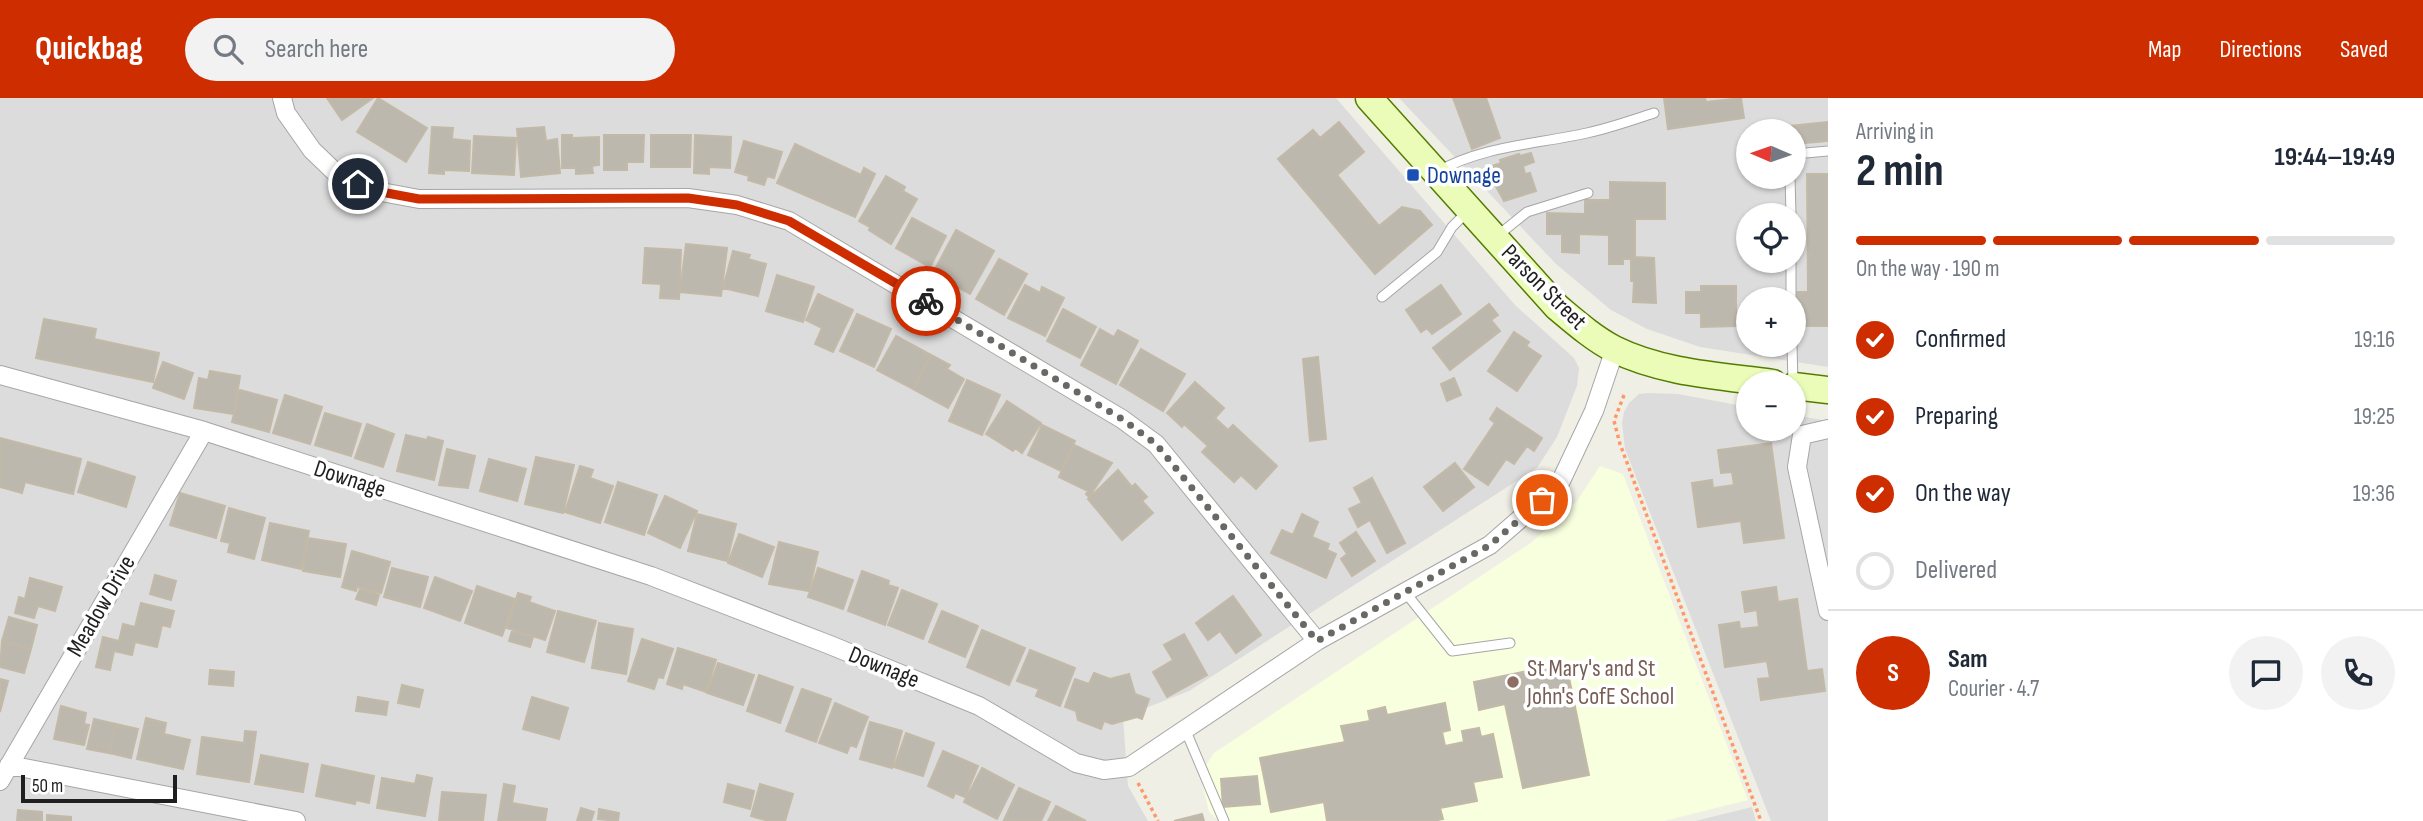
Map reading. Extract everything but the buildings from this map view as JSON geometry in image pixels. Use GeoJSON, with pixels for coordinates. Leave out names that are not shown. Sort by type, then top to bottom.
{"type":"FeatureCollection","features":[{"type":"Feature","properties":{"kind":"main road","name":"Parson Street"},"geometry":{"type":"LineString","coordinates":[[1369,98],[1557,307],[1589,333],[1615,349],[1644,360],[1687,371],[1736,378]]}},
{"type":"Feature","properties":{"kind":"main road"},"geometry":{"type":"LineString","coordinates":[[1806,387],[1828,390]]}},
{"type":"Feature","properties":{"kind":"street"},"geometry":{"type":"LineString","coordinates":[[282,98],[286,113],[312,150],[340,177],[376,191],[419,199],[688,198],[737,205],[789,221],[1110,412],[1156,444],[1317,641]]}},
{"type":"Feature","properties":{"kind":"street","name":"Downage"},"geometry":{"type":"LineString","coordinates":[[0,375],[204,431],[651,576],[979,706],[1076,763],[1104,770],[1129,767],[1317,641],[1490,545],[1559,485],[1594,411],[1615,349]]}},
{"type":"Feature","properties":{"kind":"street"},"geometry":{"type":"LineString","coordinates":[[1828,429],[1802,435],[1797,467],[1828,611]]}},
{"type":"Feature","properties":{"kind":"street","name":"Meadow Drive"},"geometry":{"type":"LineString","coordinates":[[0,781],[204,431]]}},
{"type":"Feature","properties":{"kind":"street"},"geometry":{"type":"LineString","coordinates":[[9,765],[296,821]]}},
{"type":"Feature","properties":{"kind":"lane"},"geometry":{"type":"LineString","coordinates":[[1436,172],[1452,163],[1507,148],[1590,133],[1654,113]]}},
{"type":"Feature","properties":{"kind":"lane"},"geometry":{"type":"LineString","coordinates":[[1806,153],[1828,151]]}},
{"type":"Feature","properties":{"kind":"lane"},"geometry":{"type":"LineString","coordinates":[[1495,238],[1527,212],[1588,192]]}},
{"type":"Feature","properties":{"kind":"lane"},"geometry":{"type":"LineString","coordinates":[[1382,297],[1437,252],[1452,227],[1469,210]]}},
{"type":"Feature","properties":{"kind":"lane"},"geometry":{"type":"LineString","coordinates":[[1405,592],[1452,651],[1510,643]]}},
{"type":"Feature","properties":{"kind":"lane"},"geometry":{"type":"LineString","coordinates":[[1185,729],[1224,821]]}},
{"type":"Feature","properties":{"kind":"path"},"geometry":{"type":"LineString","coordinates":[[1624,395],[1614,421],[1620,444],[1761,821]]}},
{"type":"Feature","properties":{"kind":"path"},"geometry":{"type":"LineString","coordinates":[[1142,789],[1158,821]]}},
{"type":"Feature","properties":{"kind":"shaded area"},"geometry":{"type":"Polygon","coordinates":[[[0,98],[1336,98],[1515,305],[1574,358],[1579,368],[1577,386],[1557,437],[1537,468],[1189,691],[1123,717],[1128,786],[1148,821],[0,821],[0,98]]]}},
{"type":"Feature","properties":{"kind":"shaded area"},"geometry":{"type":"Polygon","coordinates":[[[1399,98],[1828,98],[1828,367],[1764,357],[1806,357],[1806,287],[1736,287],[1736,353],[1700,347],[1647,329],[1611,310],[1556,264],[1399,98]]]}},
{"type":"Feature","properties":{"kind":"shaded area"},"geometry":{"type":"Polygon","coordinates":[[[1639,394],[1678,394],[1736,405],[1736,441],[1806,441],[1806,417],[1828,421],[1828,821],[1771,821],[1625,449],[1622,423],[1624,412],[1639,394]]]}},
{"type":"Feature","properties":{"kind":"shaded area","name":"St Mary's and St John's CofE School"},"geometry":{"type":"Polygon","coordinates":[[[1600,466],[1623,474],[1748,800],[1664,821],[1219,821],[1209,812],[1200,774],[1214,753],[1532,542],[1577,501],[1600,466]]]}},
{"type":"Feature","properties":{"kind":"shaded area"},"geometry":{"type":"Polygon","coordinates":[[[1752,807],[1756,821],[1695,821],[1752,807]]]}},
{"type":"Feature","properties":{"kind":"way so far"},"geometry":{"type":"LineString","coordinates":[[926,301],[1122,419],[1156,444],[1317,641],[1490,545],[1542,500]]}},
{"type":"Feature","properties":{"kind":"place","name":"Downage"},"geometry":{"type":"Point","coordinates":[1413,175]}},
{"type":"Feature","properties":{"kind":"place","name":"St Mary's and St John's CofE School"},"geometry":{"type":"Point","coordinates":[1513,682]}},
{"type":"Feature","properties":{"kind":"route"},"geometry":{"type":"LineString","coordinates":[[358,184],[376,191],[419,199],[688,198],[737,205],[789,221],[926,301]]}}]}
